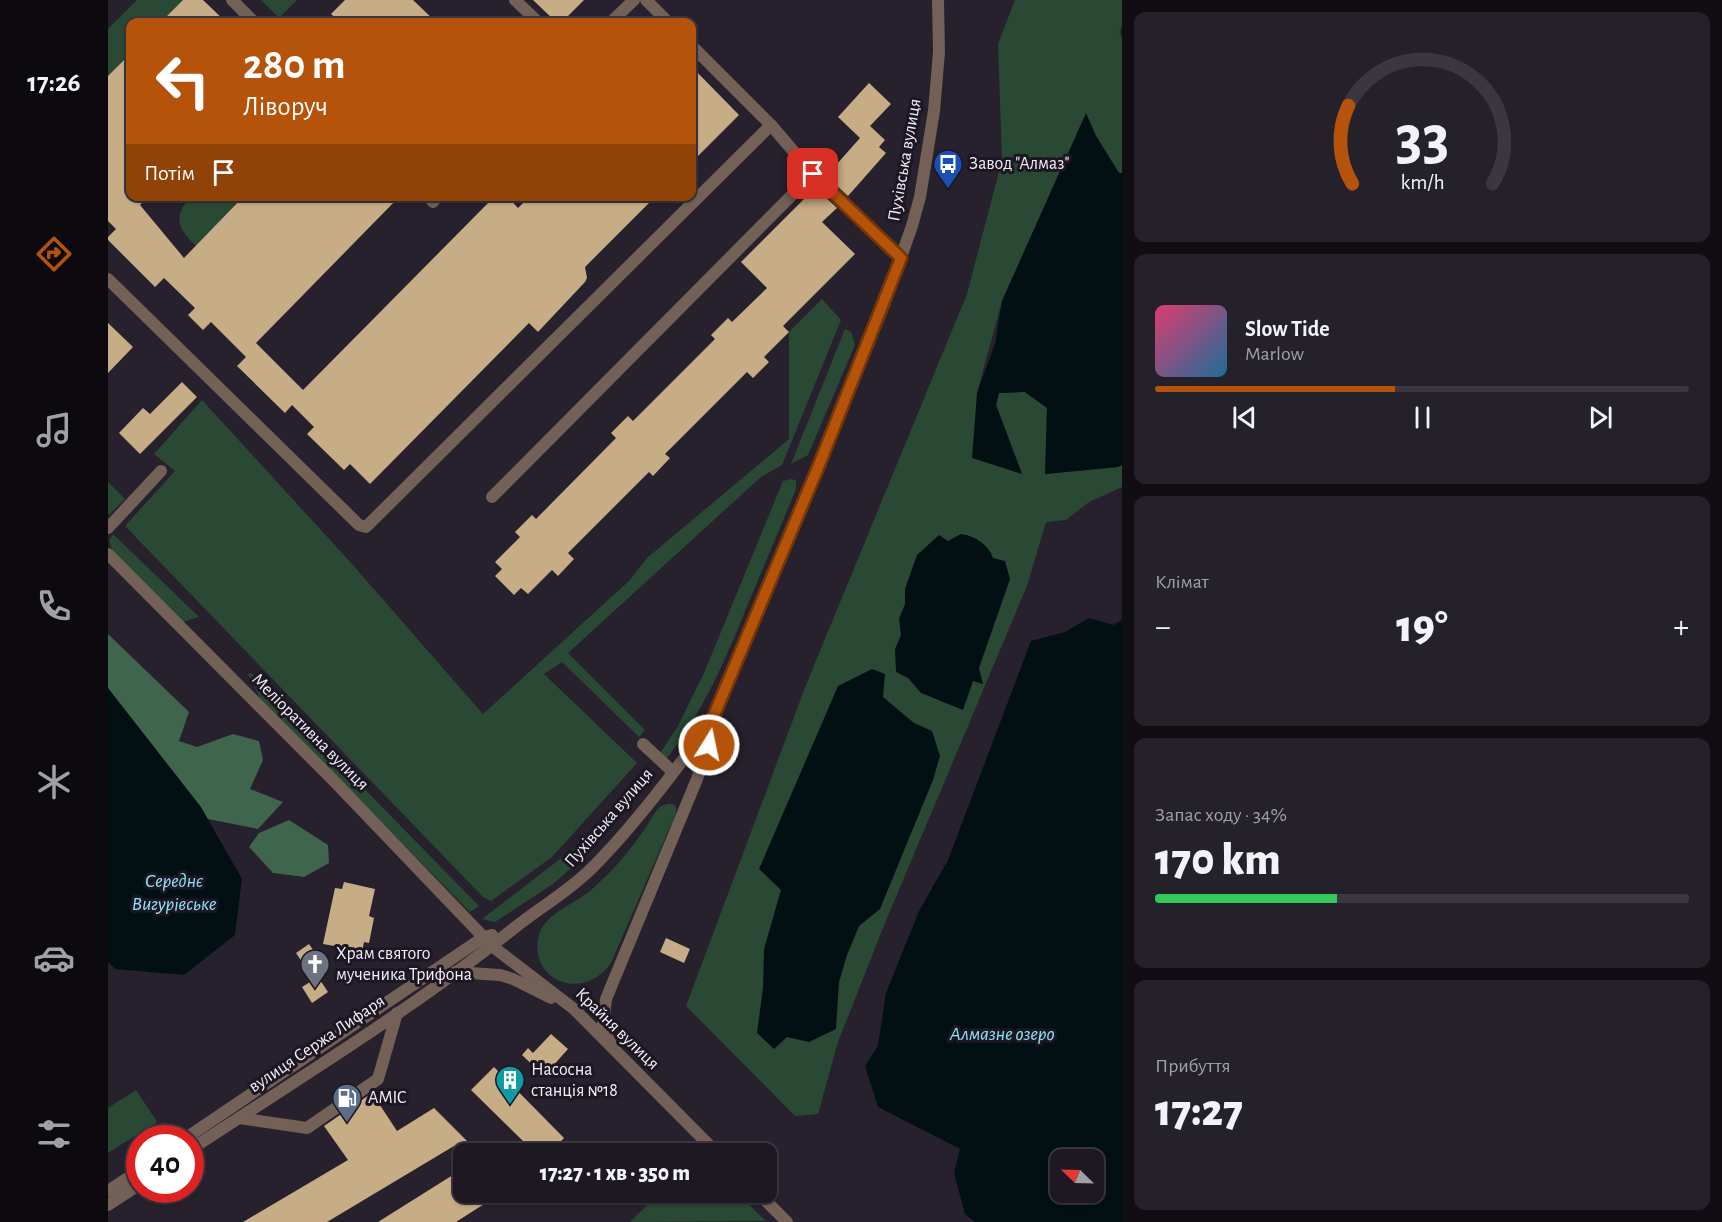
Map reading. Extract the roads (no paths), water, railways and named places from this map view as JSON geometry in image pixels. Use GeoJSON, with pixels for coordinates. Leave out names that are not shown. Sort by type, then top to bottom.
{"type":"FeatureCollection","features":[{"type":"Feature","properties":{"kind":"street"},"geometry":{"type":"LineString","coordinates":[[232,0],[250,18]]}},
{"type":"Feature","properties":{"kind":"street"},"geometry":{"type":"LineString","coordinates":[[515,0],[534,18]]}},
{"type":"Feature","properties":{"kind":"street"},"geometry":{"type":"LineString","coordinates":[[615,18],[634,0]]}},
{"type":"Feature","properties":{"kind":"street"},"geometry":{"type":"LineString","coordinates":[[646,0],[664,18]]}},
{"type":"Feature","properties":{"kind":"street","name":"Пухівська вулиця"},"geometry":{"type":"LineString","coordinates":[[488,942],[564,894],[591,870],[673,772],[712,720],[819,465],[901,258],[920,197],[934,111],[939,52],[938,0]]}},
{"type":"Feature","properties":{"kind":"street"},"geometry":{"type":"LineString","coordinates":[[696,50],[771,125],[813,174],[901,258]]}},
{"type":"Feature","properties":{"kind":"street"},"geometry":{"type":"LineString","coordinates":[[696,199],[771,125]]}},
{"type":"Feature","properties":{"kind":"street"},"geometry":{"type":"LineString","coordinates":[[492,497],[813,174]]}},
{"type":"Feature","properties":{"kind":"street"},"geometry":{"type":"LineString","coordinates":[[108,279],[359,525],[366,527],[694,201]]}},
{"type":"Feature","properties":{"kind":"street"},"geometry":{"type":"LineString","coordinates":[[108,528],[161,471]]}},
{"type":"Feature","properties":{"kind":"street","name":"Меліоративна вулиця"},"geometry":{"type":"LineString","coordinates":[[108,554],[334,781],[488,942]]}},
{"type":"Feature","properties":{"kind":"street"},"geometry":{"type":"LineString","coordinates":[[611,1046],[603,1024],[606,999],[697,779],[709,745],[712,720]]}},
{"type":"Feature","properties":{"kind":"street"},"geometry":{"type":"LineString","coordinates":[[643,744],[673,772]]}},
{"type":"Feature","properties":{"kind":"street","name":"вулиця Сержа Лифаря"},"geometry":{"type":"LineString","coordinates":[[204,1141],[397,1013],[455,972],[488,942]]}},
{"type":"Feature","properties":{"kind":"street","name":"вулиця Сержа Лифаря"},"geometry":{"type":"LineString","coordinates":[[204,1126],[488,942]]}},
{"type":"Feature","properties":{"kind":"street","name":"Крайня вулиця"},"geometry":{"type":"LineString","coordinates":[[488,942],[574,1009],[707,1143]]}},
{"type":"Feature","properties":{"kind":"street"},"geometry":{"type":"LineString","coordinates":[[455,972],[500,975],[513,979],[574,1009]]}},
{"type":"Feature","properties":{"kind":"street"},"geometry":{"type":"LineString","coordinates":[[239,1118],[307,1128],[378,1079],[397,1013]]}},
{"type":"Feature","properties":{"kind":"street"},"geometry":{"type":"LineString","coordinates":[[108,1191],[126,1179]]}},
{"type":"Feature","properties":{"kind":"street"},"geometry":{"type":"LineString","coordinates":[[108,1205],[126,1193]]}},
{"type":"Feature","properties":{"kind":"street"},"geometry":{"type":"LineString","coordinates":[[768,1203],[787,1222]]}},
{"type":"Feature","properties":{"kind":"water"},"geometry":{"type":"Polygon","coordinates":[[[1086,113],[1096,136],[1119,173],[1122,173],[1122,465],[1045,474],[1047,408],[1025,392],[999,393],[996,405],[1022,474],[972,458],[977,393],[995,344],[1002,301],[1086,113]]]}},
{"type":"Feature","properties":{"kind":"water"},"geometry":{"type":"Polygon","coordinates":[[[961,534],[981,542],[993,558],[1005,561],[1010,579],[979,668],[983,684],[973,681],[963,710],[921,693],[908,678],[896,672],[895,649],[901,635],[899,619],[905,604],[905,589],[917,555],[939,535],[948,541],[961,534]]]}},
{"type":"Feature","properties":{"kind":"water","name":"Алмазне озеро"},"geometry":{"type":"Polygon","coordinates":[[[1089,618],[1113,625],[1122,620],[1122,1222],[975,1222],[965,1214],[954,1173],[960,1149],[878,1107],[865,1066],[878,1046],[886,993],[919,911],[948,860],[1031,641],[1065,632],[1089,618]]]}},
{"type":"Feature","properties":{"kind":"water"},"geometry":{"type":"Polygon","coordinates":[[[872,669],[885,674],[883,697],[914,723],[932,731],[940,756],[933,780],[880,909],[859,926],[847,955],[839,982],[836,1029],[809,1042],[787,1037],[774,1049],[757,1033],[763,988],[764,949],[781,890],[759,869],[838,686],[872,669]]]}},
{"type":"Feature","properties":{"kind":"water","name":"Середнє Вигурівське"},"geometry":{"type":"Polygon","coordinates":[[[108,688],[201,807],[242,879],[235,935],[184,975],[115,969],[108,962],[108,688]]]}},
{"type":"Feature","properties":{"kind":"place","name":"Завод \"Алмаз\""},"geometry":{"type":"Point","coordinates":[948,190]}},
{"type":"Feature","properties":{"kind":"place","name":"Храм святого мученика Трифона"},"geometry":{"type":"Point","coordinates":[315,990]}},
{"type":"Feature","properties":{"kind":"place","name":"Насосна станція №18"},"geometry":{"type":"Point","coordinates":[510,1106]}},
{"type":"Feature","properties":{"kind":"place","name":"AMIC"},"geometry":{"type":"Point","coordinates":[347,1124]}}]}
